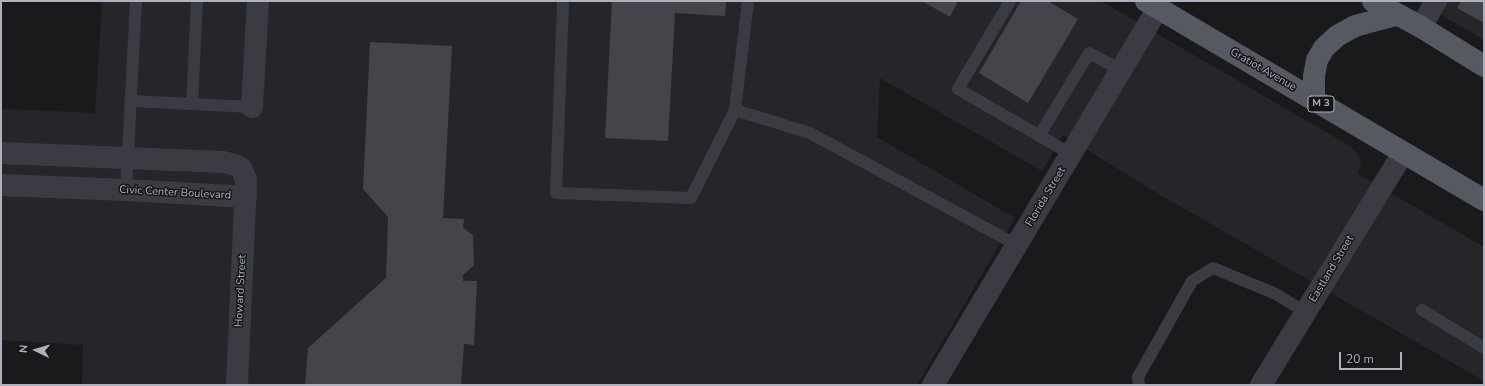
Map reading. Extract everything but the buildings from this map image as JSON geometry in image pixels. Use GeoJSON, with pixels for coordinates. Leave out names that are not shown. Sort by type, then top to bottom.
{"type":"FeatureCollection","features":[{"type":"Feature","properties":{"kind":"main road"},"geometry":{"type":"LineString","coordinates":[[1373,1],[1396,15],[1421,27],[1484,66]]}},
{"type":"Feature","properties":{"kind":"main road","name":"Gratiot Avenue"},"geometry":{"type":"LineString","coordinates":[[1159,3],[1314,100],[1484,200]]}},
{"type":"Feature","properties":{"kind":"main road"},"geometry":{"type":"LineString","coordinates":[[1314,100],[1314,76],[1317,60],[1324,48],[1337,36],[1355,26],[1396,15]]}},
{"type":"Feature","properties":{"kind":"street"},"geometry":{"type":"LineString","coordinates":[[252,108],[258,1]]}},
{"type":"Feature","properties":{"kind":"street"},"geometry":{"type":"LineString","coordinates":[[1421,27],[1436,1]]}},
{"type":"Feature","properties":{"kind":"street","name":"Florida Street"},"geometry":{"type":"LineString","coordinates":[[933,385],[1121,70],[1159,3]]}},
{"type":"Feature","properties":{"kind":"street","name":"Civic Center Boulevard"},"geometry":{"type":"LineString","coordinates":[[1,153],[224,162],[241,168],[246,180],[246,197],[1,185]]}},
{"type":"Feature","properties":{"kind":"street","name":"Eastland Street"},"geometry":{"type":"LineString","coordinates":[[1261,385],[1402,153]]}},
{"type":"Feature","properties":{"kind":"street","name":"Howard Street"},"geometry":{"type":"LineString","coordinates":[[237,385],[246,197]]}},
{"type":"Feature","properties":{"kind":"lane"},"geometry":{"type":"LineString","coordinates":[[126,190],[129,159],[136,1]]}},
{"type":"Feature","properties":{"kind":"lane"},"geometry":{"type":"LineString","coordinates":[[192,104],[197,1]]}},
{"type":"Feature","properties":{"kind":"lane"},"geometry":{"type":"LineString","coordinates":[[563,1],[556,193],[691,198],[735,110],[748,1]]}},
{"type":"Feature","properties":{"kind":"lane"},"geometry":{"type":"LineString","coordinates":[[1010,1],[958,89],[1071,154]]}},
{"type":"Feature","properties":{"kind":"lane"},"geometry":{"type":"LineString","coordinates":[[1040,136],[1089,53],[1121,70]]}},
{"type":"Feature","properties":{"kind":"lane"},"geometry":{"type":"LineString","coordinates":[[131,101],[252,108]]}},
{"type":"Feature","properties":{"kind":"lane"},"geometry":{"type":"LineString","coordinates":[[735,110],[810,133],[1017,245]]}},
{"type":"Feature","properties":{"kind":"lane"},"geometry":{"type":"LineString","coordinates":[[1139,385],[1138,377],[1192,281],[1213,268],[1276,294],[1305,312]]}},
{"type":"Feature","properties":{"kind":"lane"},"geometry":{"type":"LineString","coordinates":[[1422,310],[1484,348]]}},
{"type":"Feature","properties":{"kind":"shaded area"},"geometry":{"type":"Polygon","coordinates":[[[102,1],[1101,1],[1348,145],[1357,152],[1361,162],[1358,174],[1484,247],[1484,381],[1157,193],[1063,135],[1042,171],[880,78],[877,137],[1015,218],[917,385],[82,385],[83,345],[1,340],[1,109],[95,113],[102,1]]]}},
{"type":"Feature","properties":{"kind":"shaded area"},"geometry":{"type":"Polygon","coordinates":[[[1418,1],[1484,1],[1484,40],[1418,1]]]}}]}
